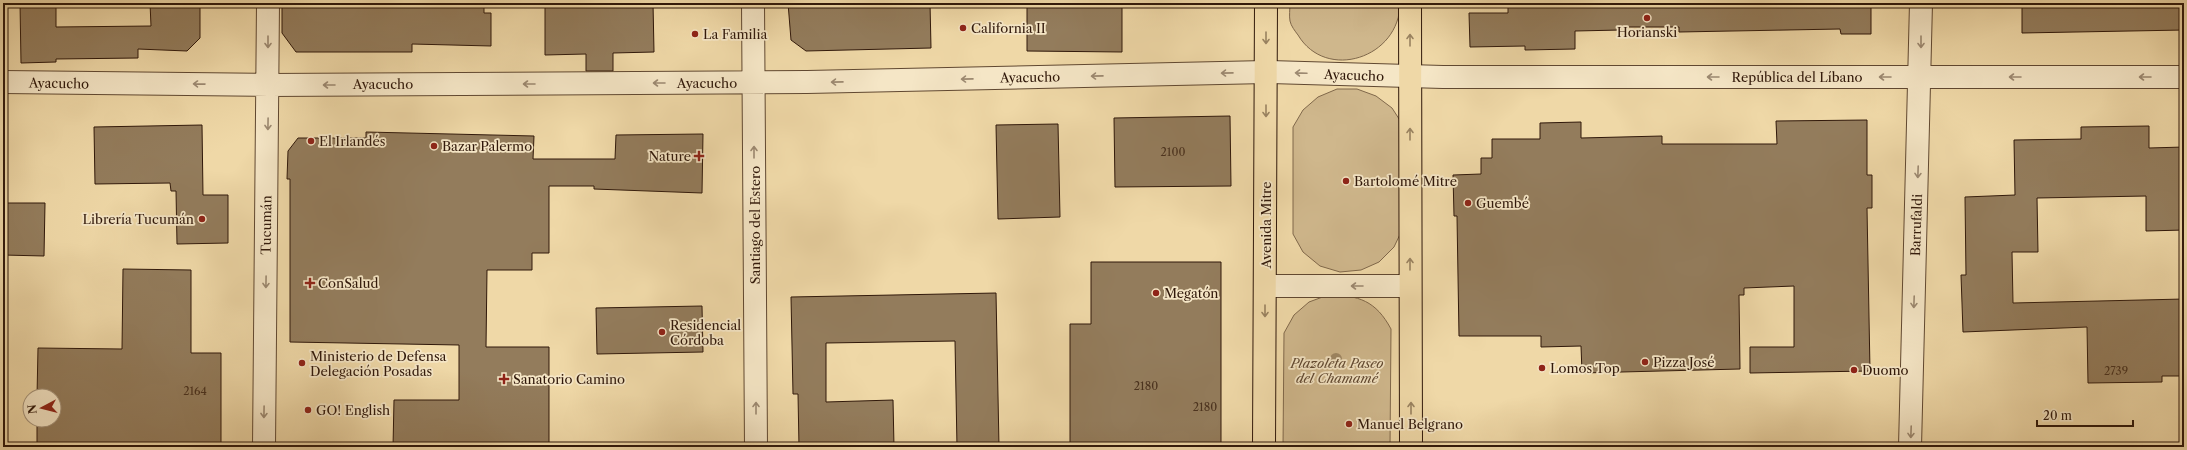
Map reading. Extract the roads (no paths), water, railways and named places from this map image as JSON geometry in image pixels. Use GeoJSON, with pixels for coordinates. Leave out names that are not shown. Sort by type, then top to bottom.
{"type":"FeatureCollection","features":[{"type":"Feature","properties":{"kind":"main road","name":"Avenida Mitre"},"geometry":{"type":"LineString","coordinates":[[1264,447],[1266,286],[1266,3]]}},
{"type":"Feature","properties":{"kind":"main road"},"geometry":{"type":"LineString","coordinates":[[1410,3],[1411,447]]}},
{"type":"Feature","properties":{"kind":"street","name":"Tucumán"},"geometry":{"type":"LineString","coordinates":[[264,447],[268,3]]}},
{"type":"Feature","properties":{"kind":"street","name":"Santiago del Estero"},"geometry":{"type":"LineString","coordinates":[[753,3],[756,447]]}},
{"type":"Feature","properties":{"kind":"street","name":"Barrufaldi"},"geometry":{"type":"LineString","coordinates":[[1910,447],[1921,3]]}},
{"type":"Feature","properties":{"kind":"street","name":"Ayacucho"},"geometry":{"type":"LineString","coordinates":[[3,82],[268,85],[754,82],[1266,72],[1410,77]]}},
{"type":"Feature","properties":{"kind":"street","name":"República del Líbano"},"geometry":{"type":"LineString","coordinates":[[1410,77],[2184,77]]}},
{"type":"Feature","properties":{"kind":"street"},"geometry":{"type":"LineString","coordinates":[[1266,286],[1410,286]]}},
{"type":"Feature","properties":{"kind":"place","name":"Horianski"},"geometry":{"type":"Point","coordinates":[1647,18]}},
{"type":"Feature","properties":{"kind":"place","name":"California II"},"geometry":{"type":"Point","coordinates":[963,28]}},
{"type":"Feature","properties":{"kind":"place","name":"La Familia"},"geometry":{"type":"Point","coordinates":[695,34]}},
{"type":"Feature","properties":{"kind":"place","name":"El Irlandés"},"geometry":{"type":"Point","coordinates":[311,141]}},
{"type":"Feature","properties":{"kind":"place","name":"Bazar Palermo"},"geometry":{"type":"Point","coordinates":[434,146]}},
{"type":"Feature","properties":{"kind":"place","name":"Nature"},"geometry":{"type":"Point","coordinates":[699,156]}},
{"type":"Feature","properties":{"kind":"place","name":"Bartolomé Mitre"},"geometry":{"type":"Point","coordinates":[1346,181]}},
{"type":"Feature","properties":{"kind":"place","name":"Guembé"},"geometry":{"type":"Point","coordinates":[1468,203]}},
{"type":"Feature","properties":{"kind":"place","name":"Librería Tucumán"},"geometry":{"type":"Point","coordinates":[202,219]}},
{"type":"Feature","properties":{"kind":"place","name":"ConSalud"},"geometry":{"type":"Point","coordinates":[310,283]}},
{"type":"Feature","properties":{"kind":"place","name":"Megatón"},"geometry":{"type":"Point","coordinates":[1156,293]}},
{"type":"Feature","properties":{"kind":"place","name":"Residencial Córdoba"},"geometry":{"type":"Point","coordinates":[662,332]}},
{"type":"Feature","properties":{"kind":"place","name":"Pizza José"},"geometry":{"type":"Point","coordinates":[1645,362]}},
{"type":"Feature","properties":{"kind":"place","name":"Ministerio de Defensa Delegación Posadas"},"geometry":{"type":"Point","coordinates":[302,363]}},
{"type":"Feature","properties":{"kind":"place","name":"Lomos Top"},"geometry":{"type":"Point","coordinates":[1542,368]}},
{"type":"Feature","properties":{"kind":"place","name":"Duomo"},"geometry":{"type":"Point","coordinates":[1854,370]}},
{"type":"Feature","properties":{"kind":"place","name":"Sanatorio Camino"},"geometry":{"type":"Point","coordinates":[504,379]}},
{"type":"Feature","properties":{"kind":"place","name":"GO! English"},"geometry":{"type":"Point","coordinates":[308,410]}},
{"type":"Feature","properties":{"kind":"place","name":"Manuel Belgrano"},"geometry":{"type":"Point","coordinates":[1349,424]}},
{"type":"Feature","properties":{"kind":"park label","name":"Plazoleta Paseo del Chamamé"},"geometry":{"type":"Point","coordinates":[1337,370]}}]}
